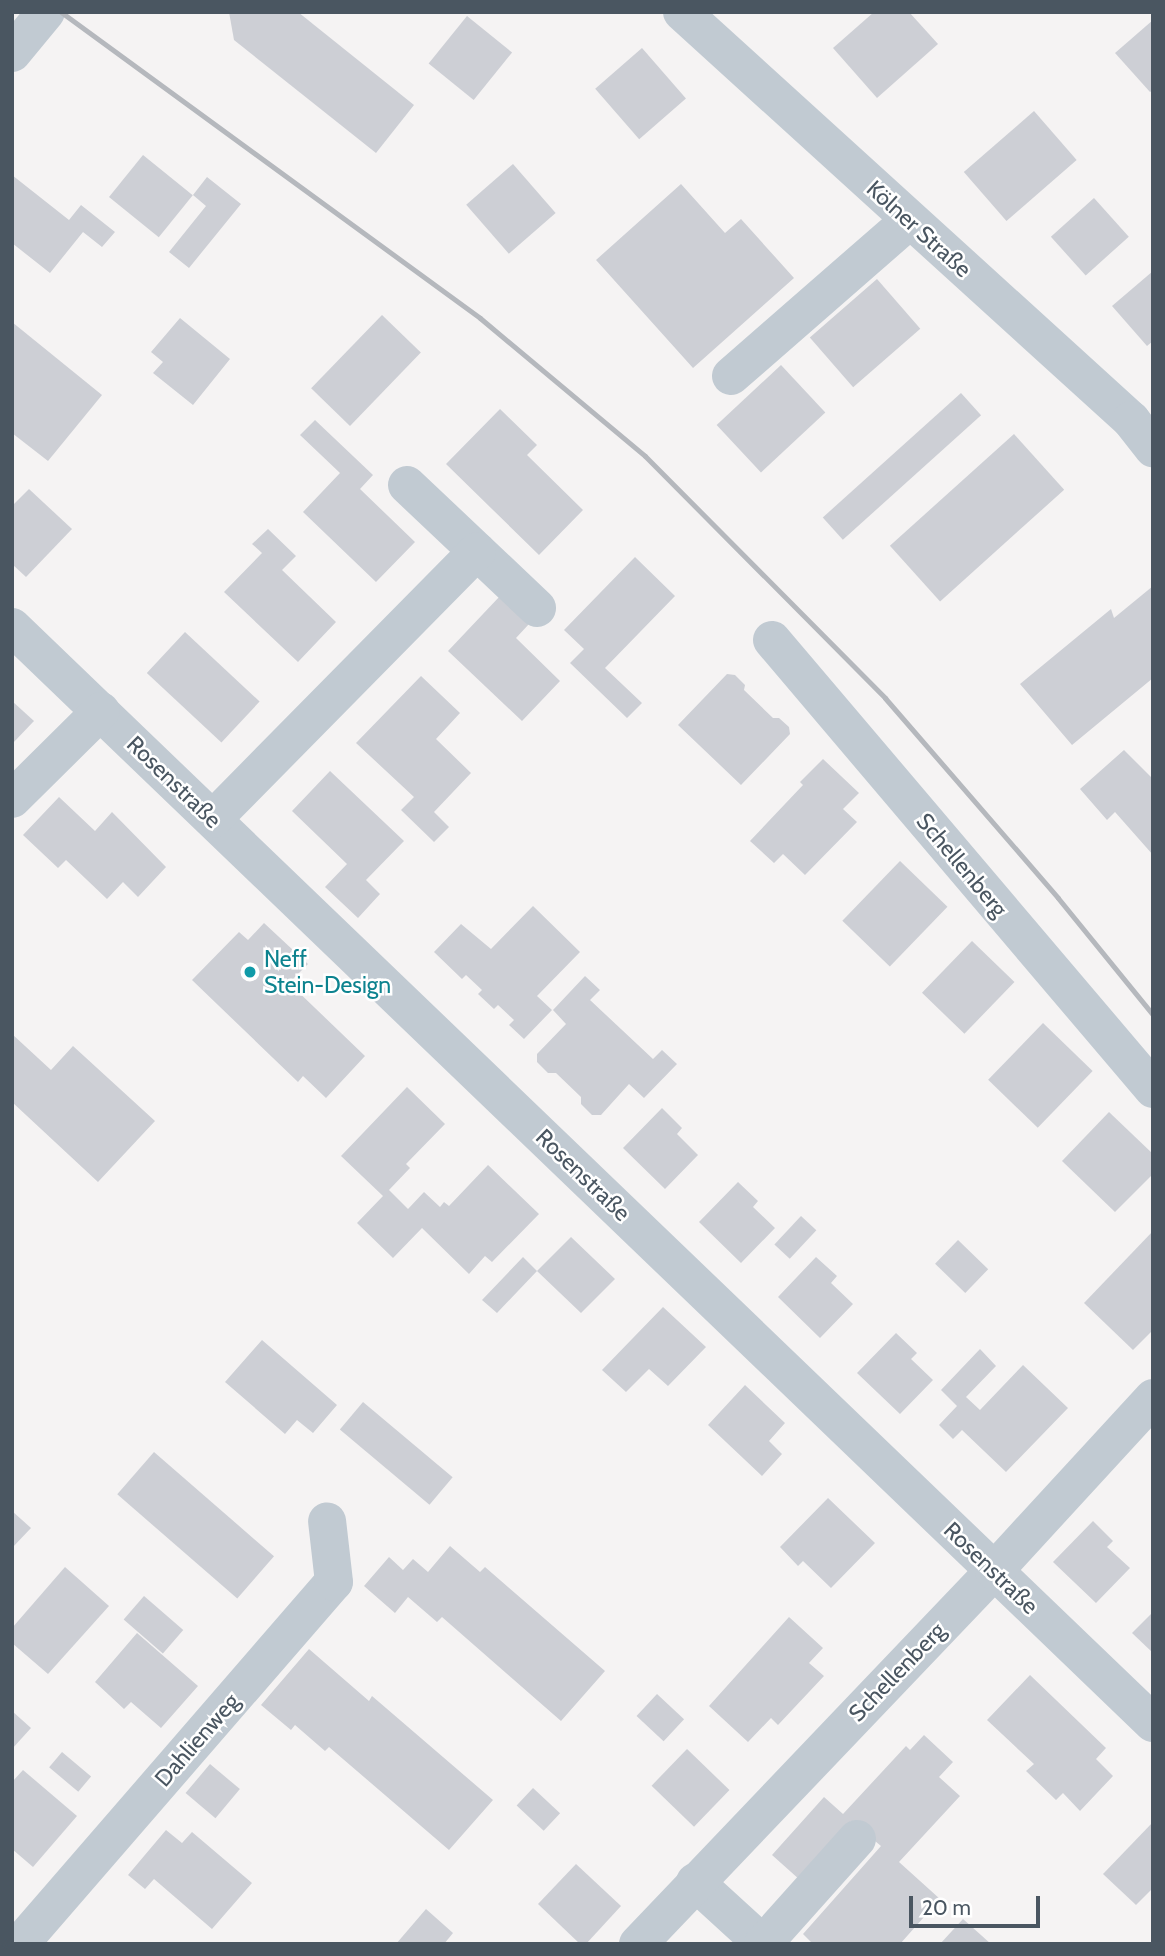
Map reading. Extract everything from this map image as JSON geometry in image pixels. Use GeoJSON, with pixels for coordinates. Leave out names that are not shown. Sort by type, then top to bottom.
{"type":"FeatureCollection","features":[{"type":"Feature","properties":{"kind":"street"},"geometry":{"type":"LineString","coordinates":[[15,44],[46,12]]}},
{"type":"Feature","properties":{"kind":"street","name":"Kölner Straße"},"geometry":{"type":"LineString","coordinates":[[682,12],[1130,421],[1153,448]]}},
{"type":"Feature","properties":{"kind":"street"},"geometry":{"type":"LineString","coordinates":[[732,376],[910,220]]}},
{"type":"Feature","properties":{"kind":"street"},"geometry":{"type":"LineString","coordinates":[[407,485],[537,608]]}},
{"type":"Feature","properties":{"kind":"street"},"geometry":{"type":"LineString","coordinates":[[214,819],[477,551]]}},
{"type":"Feature","properties":{"kind":"street","name":"Rosenstraße"},"geometry":{"type":"LineString","coordinates":[[12,627],[1153,1723]]}},
{"type":"Feature","properties":{"kind":"street","name":"Schellenberg"},"geometry":{"type":"LineString","coordinates":[[772,640],[1153,1089]]}},
{"type":"Feature","properties":{"kind":"street"},"geometry":{"type":"LineString","coordinates":[[12,799],[100,711]]}},
{"type":"Feature","properties":{"kind":"street","name":"Schellenberg"},"geometry":{"type":"LineString","coordinates":[[638,1944],[994,1571],[1153,1398]]}},
{"type":"Feature","properties":{"kind":"street","name":"Dahlienweg"},"geometry":{"type":"LineString","coordinates":[[20,1944],[334,1582],[327,1521]]}},
{"type":"Feature","properties":{"kind":"street"},"geometry":{"type":"LineString","coordinates":[[695,1882],[763,1944],[857,1839]]}},
{"type":"Feature","properties":{"kind":"building"},"geometry":{"type":"Polygon","coordinates":[[[229,12],[298,12],[414,105],[376,153],[234,40],[229,12]]]}},
{"type":"Feature","properties":{"kind":"building"},"geometry":{"type":"Polygon","coordinates":[[[874,12],[909,12],[938,44],[877,98],[833,48],[874,12]]]}},
{"type":"Feature","properties":{"kind":"building"},"geometry":{"type":"Polygon","coordinates":[[[467,16],[512,53],[474,100],[429,63],[467,16]]]}},
{"type":"Feature","properties":{"kind":"building"},"geometry":{"type":"Polygon","coordinates":[[[1153,20],[1153,90],[1150,92],[1115,53],[1153,20]]]}},
{"type":"Feature","properties":{"kind":"building"},"geometry":{"type":"Polygon","coordinates":[[[642,48],[686,99],[639,139],[595,89],[642,48]]]}},
{"type":"Feature","properties":{"kind":"building"},"geometry":{"type":"Polygon","coordinates":[[[1034,111],[1077,160],[1006,221],[964,172],[1034,111]]]}},
{"type":"Feature","properties":{"kind":"building"},"geometry":{"type":"Polygon","coordinates":[[[143,155],[193,195],[159,237],[109,197],[143,155]]]}},
{"type":"Feature","properties":{"kind":"building"},"geometry":{"type":"Polygon","coordinates":[[[513,164],[556,213],[509,254],[466,205],[513,164]]]}},
{"type":"Feature","properties":{"kind":"building"},"geometry":{"type":"Polygon","coordinates":[[[12,175],[69,220],[81,205],[115,232],[102,247],[83,232],[50,273],[12,243],[12,175]]]}},
{"type":"Feature","properties":{"kind":"building"},"geometry":{"type":"Polygon","coordinates":[[[207,177],[241,204],[189,268],[169,252],[206,206],[193,195],[207,177]]]}},
{"type":"Feature","properties":{"kind":"building"},"geometry":{"type":"Polygon","coordinates":[[[681,184],[725,233],[741,219],[794,278],[693,368],[596,260],[681,184]]]}},
{"type":"Feature","properties":{"kind":"building"},"geometry":{"type":"Polygon","coordinates":[[[1094,198],[1129,237],[1086,275],[1051,237],[1094,198]]]}},
{"type":"Feature","properties":{"kind":"building"},"geometry":{"type":"Polygon","coordinates":[[[1153,271],[1153,341],[1147,346],[1112,306],[1153,271]]]}},
{"type":"Feature","properties":{"kind":"building"},"geometry":{"type":"Polygon","coordinates":[[[877,279],[920,329],[853,387],[810,337],[877,279]]]}},
{"type":"Feature","properties":{"kind":"building"},"geometry":{"type":"Polygon","coordinates":[[[382,315],[421,353],[350,426],[311,388],[382,315]]]}},
{"type":"Feature","properties":{"kind":"building"},"geometry":{"type":"Polygon","coordinates":[[[180,318],[230,359],[193,405],[153,373],[163,362],[151,352],[180,318]]]}},
{"type":"Feature","properties":{"kind":"building"},"geometry":{"type":"Polygon","coordinates":[[[12,322],[102,395],[48,461],[12,433],[12,322]]]}},
{"type":"Feature","properties":{"kind":"building"},"geometry":{"type":"Polygon","coordinates":[[[781,365],[825,413],[761,473],[717,425],[781,365]]]}},
{"type":"Feature","properties":{"kind":"building"},"geometry":{"type":"Polygon","coordinates":[[[961,393],[981,415],[843,540],[823,517],[961,393]]]}},
{"type":"Feature","properties":{"kind":"building"},"geometry":{"type":"Polygon","coordinates":[[[500,409],[537,445],[527,455],[583,510],[539,555],[446,464],[500,409]]]}},
{"type":"Feature","properties":{"kind":"building"},"geometry":{"type":"Polygon","coordinates":[[[315,420],[373,475],[360,489],[415,542],[376,582],[303,512],[340,473],[300,435],[315,420]]]}},
{"type":"Feature","properties":{"kind":"building"},"geometry":{"type":"Polygon","coordinates":[[[1014,434],[1064,490],[940,601],[890,546],[1014,434]]]}},
{"type":"Feature","properties":{"kind":"building"},"geometry":{"type":"Polygon","coordinates":[[[29,489],[72,529],[26,577],[12,564],[12,506],[29,489]]]}},
{"type":"Feature","properties":{"kind":"building"},"geometry":{"type":"Polygon","coordinates":[[[268,529],[296,556],[282,570],[336,622],[298,662],[224,592],[262,553],[252,544],[268,529]]]}},
{"type":"Feature","properties":{"kind":"building"},"geometry":{"type":"Polygon","coordinates":[[[635,557],[675,596],[605,668],[642,703],[627,718],[570,663],[584,649],[564,630],[635,557]]]}},
{"type":"Feature","properties":{"kind":"building"},"geometry":{"type":"Polygon","coordinates":[[[1153,586],[1153,678],[1072,745],[1020,684],[1111,609],[1114,618],[1153,586]]]}},
{"type":"Feature","properties":{"kind":"building"},"geometry":{"type":"Polygon","coordinates":[[[500,596],[529,624],[516,638],[560,681],[522,721],[448,651],[500,596]]]}},
{"type":"Feature","properties":{"kind":"building"},"geometry":{"type":"Polygon","coordinates":[[[185,632],[260,702],[221,743],[147,673],[185,632]]]}},
{"type":"Feature","properties":{"kind":"building"},"geometry":{"type":"Polygon","coordinates":[[[727,674],[735,675],[745,685],[744,690],[773,718],[779,718],[789,727],[790,734],[741,785],[678,725],[727,674]]]}},
{"type":"Feature","properties":{"kind":"building"},"geometry":{"type":"Polygon","coordinates":[[[421,676],[460,713],[436,739],[471,773],[434,812],[449,827],[434,842],[401,810],[414,797],[356,743],[421,676]]]}},
{"type":"Feature","properties":{"kind":"building"},"geometry":{"type":"Polygon","coordinates":[[[12,701],[34,721],[12,744],[12,701]]]}},
{"type":"Feature","properties":{"kind":"building"},"geometry":{"type":"Polygon","coordinates":[[[1124,750],[1153,779],[1153,855],[1115,812],[1107,820],[1080,789],[1124,750]]]}},
{"type":"Feature","properties":{"kind":"building"},"geometry":{"type":"Polygon","coordinates":[[[823,759],[859,793],[843,809],[857,822],[805,875],[783,854],[774,863],[750,841],[803,785],[800,782],[823,759]]]}},
{"type":"Feature","properties":{"kind":"building"},"geometry":{"type":"Polygon","coordinates":[[[330,771],[404,841],[366,880],[380,894],[358,918],[325,887],[347,864],[292,811],[330,771]]]}},
{"type":"Feature","properties":{"kind":"building"},"geometry":{"type":"Polygon","coordinates":[[[59,797],[95,831],[112,812],[166,867],[138,897],[123,882],[107,899],[66,860],[58,868],[23,835],[59,797]]]}},
{"type":"Feature","properties":{"kind":"building"},"geometry":{"type":"Polygon","coordinates":[[[900,861],[947,907],[890,967],[842,921],[900,861]]]}},
{"type":"Feature","properties":{"kind":"building"},"geometry":{"type":"Polygon","coordinates":[[[533,906],[580,952],[537,996],[552,1010],[524,1039],[509,1025],[514,1020],[498,1005],[494,1009],[478,994],[482,990],[466,975],[462,979],[434,952],[461,924],[491,949],[533,906]]]}},
{"type":"Feature","properties":{"kind":"building"},"geometry":{"type":"Polygon","coordinates":[[[264,923],[308,964],[289,983],[365,1056],[326,1098],[303,1076],[298,1082],[192,980],[239,932],[248,940],[264,923]]]}},
{"type":"Feature","properties":{"kind":"building"},"geometry":{"type":"Polygon","coordinates":[[[972,941],[1014,982],[964,1034],[922,993],[972,941]]]}},
{"type":"Feature","properties":{"kind":"building"},"geometry":{"type":"Polygon","coordinates":[[[585,976],[600,990],[590,1000],[653,1059],[662,1050],[677,1064],[644,1098],[629,1084],[601,1115],[592,1115],[581,1104],[581,1097],[556,1073],[548,1073],[537,1062],[537,1054],[566,1024],[553,1010],[585,976]]]}},
{"type":"Feature","properties":{"kind":"building"},"geometry":{"type":"Polygon","coordinates":[[[1043,1023],[1093,1071],[1038,1128],[988,1080],[1043,1023]]]}},
{"type":"Feature","properties":{"kind":"building"},"geometry":{"type":"Polygon","coordinates":[[[12,1034],[51,1070],[73,1046],[155,1121],[98,1182],[12,1102],[12,1034]]]}},
{"type":"Feature","properties":{"kind":"building"},"geometry":{"type":"Polygon","coordinates":[[[407,1087],[445,1124],[406,1164],[410,1168],[389,1190],[408,1209],[424,1192],[440,1207],[444,1202],[449,1206],[488,1165],[539,1214],[492,1262],[485,1256],[469,1274],[422,1228],[393,1258],[357,1223],[383,1196],[341,1156],[407,1087]]]}},
{"type":"Feature","properties":{"kind":"building"},"geometry":{"type":"Polygon","coordinates":[[[662,1108],[682,1128],[677,1134],[698,1155],[665,1189],[623,1148],[662,1108]]]}},
{"type":"Feature","properties":{"kind":"building"},"geometry":{"type":"Polygon","coordinates":[[[1109,1112],[1153,1154],[1153,1174],[1115,1212],[1062,1161],[1109,1112]]]}},
{"type":"Feature","properties":{"kind":"building"},"geometry":{"type":"Polygon","coordinates":[[[738,1182],[758,1201],[753,1207],[775,1228],[741,1263],[699,1222],[738,1182]]]}},
{"type":"Feature","properties":{"kind":"building"},"geometry":{"type":"Polygon","coordinates":[[[801,1216],[816,1230],[790,1259],[774,1245],[801,1216]]]}},
{"type":"Feature","properties":{"kind":"building"},"geometry":{"type":"Polygon","coordinates":[[[1153,1231],[1153,1330],[1133,1350],[1084,1303],[1153,1231]]]}},
{"type":"Feature","properties":{"kind":"building"},"geometry":{"type":"Polygon","coordinates":[[[571,1237],[615,1279],[581,1313],[537,1271],[571,1237]]]}},
{"type":"Feature","properties":{"kind":"building"},"geometry":{"type":"Polygon","coordinates":[[[958,1240],[988,1269],[965,1293],[935,1264],[958,1240]]]}},
{"type":"Feature","properties":{"kind":"building"},"geometry":{"type":"Polygon","coordinates":[[[523,1257],[537,1271],[497,1313],[482,1300],[523,1257]]]}},
{"type":"Feature","properties":{"kind":"building"},"geometry":{"type":"Polygon","coordinates":[[[816,1257],[837,1276],[831,1283],[853,1304],[820,1338],[778,1297],[816,1257]]]}},
{"type":"Feature","properties":{"kind":"building"},"geometry":{"type":"Polygon","coordinates":[[[663,1307],[706,1347],[668,1386],[649,1369],[626,1392],[602,1370],[663,1307]]]}},
{"type":"Feature","properties":{"kind":"building"},"geometry":{"type":"Polygon","coordinates":[[[896,1333],[917,1353],[911,1359],[933,1380],[900,1414],[857,1373],[896,1333]]]}},
{"type":"Feature","properties":{"kind":"building"},"geometry":{"type":"Polygon","coordinates":[[[262,1340],[337,1405],[313,1433],[297,1420],[285,1434],[225,1382],[262,1340]]]}},
{"type":"Feature","properties":{"kind":"building"},"geometry":{"type":"Polygon","coordinates":[[[980,1349],[996,1366],[966,1397],[980,1410],[1023,1365],[1068,1408],[1006,1472],[962,1430],[953,1439],[939,1425],[957,1406],[941,1390],[980,1349]]]}},
{"type":"Feature","properties":{"kind":"building"},"geometry":{"type":"Polygon","coordinates":[[[745,1385],[785,1423],[769,1441],[782,1454],[762,1476],[708,1425],[745,1385]]]}},
{"type":"Feature","properties":{"kind":"building"},"geometry":{"type":"Polygon","coordinates":[[[363,1402],[453,1477],[429,1505],[340,1430],[363,1402]]]}},
{"type":"Feature","properties":{"kind":"building"},"geometry":{"type":"Polygon","coordinates":[[[154,1452],[274,1556],[237,1599],[117,1494],[154,1452]]]}},
{"type":"Feature","properties":{"kind":"building"},"geometry":{"type":"Polygon","coordinates":[[[828,1498],[875,1543],[831,1588],[803,1561],[798,1566],[780,1547],[828,1498]]]}},
{"type":"Feature","properties":{"kind":"building"},"geometry":{"type":"Polygon","coordinates":[[[12,1511],[31,1528],[12,1548],[12,1511]]]}},
{"type":"Feature","properties":{"kind":"building"},"geometry":{"type":"Polygon","coordinates":[[[1093,1521],[1113,1541],[1107,1547],[1130,1568],[1096,1603],[1053,1562],[1093,1521]]]}},
{"type":"Feature","properties":{"kind":"building"},"geometry":{"type":"Polygon","coordinates":[[[450,1546],[480,1572],[485,1567],[605,1671],[561,1721],[442,1617],[437,1622],[408,1597],[395,1613],[364,1586],[389,1557],[403,1570],[413,1559],[428,1572],[450,1546]]]}},
{"type":"Feature","properties":{"kind":"building"},"geometry":{"type":"Polygon","coordinates":[[[65,1567],[109,1606],[48,1674],[12,1643],[12,1628],[65,1567]]]}},
{"type":"Feature","properties":{"kind":"building"},"geometry":{"type":"Polygon","coordinates":[[[144,1596],[183,1630],[163,1654],[124,1619],[144,1596]]]}},
{"type":"Feature","properties":{"kind":"building"},"geometry":{"type":"Polygon","coordinates":[[[1153,1612],[1153,1653],[1132,1633],[1153,1612]]]}},
{"type":"Feature","properties":{"kind":"building"},"geometry":{"type":"Polygon","coordinates":[[[789,1617],[823,1648],[809,1663],[824,1676],[778,1725],[771,1718],[748,1742],[709,1706],[789,1617]]]}},
{"type":"Feature","properties":{"kind":"building"},"geometry":{"type":"Polygon","coordinates":[[[137,1633],[198,1686],[161,1728],[131,1702],[124,1709],[95,1682],[137,1633]]]}},
{"type":"Feature","properties":{"kind":"building"},"geometry":{"type":"Polygon","coordinates":[[[309,1649],[369,1701],[372,1696],[493,1800],[449,1850],[329,1747],[325,1751],[295,1725],[291,1730],[261,1705],[309,1649]]]}},
{"type":"Feature","properties":{"kind":"building"},"geometry":{"type":"Polygon","coordinates":[[[1030,1675],[1106,1748],[1096,1759],[1113,1776],[1080,1811],[1063,1793],[1056,1800],[1026,1771],[1034,1764],[987,1720],[1030,1675]]]}},
{"type":"Feature","properties":{"kind":"building"},"geometry":{"type":"Polygon","coordinates":[[[657,1694],[684,1719],[664,1741],[637,1716],[657,1694]]]}},
{"type":"Feature","properties":{"kind":"building"},"geometry":{"type":"Polygon","coordinates":[[[12,1711],[31,1728],[12,1749],[12,1711]]]}},
{"type":"Feature","properties":{"kind":"building"},"geometry":{"type":"Polygon","coordinates":[[[924,1735],[953,1762],[939,1777],[960,1796],[899,1862],[940,1899],[900,1944],[813,1944],[803,1934],[881,1846],[851,1821],[800,1880],[772,1855],[824,1797],[843,1814],[906,1746],[910,1750],[924,1735]]]}},
{"type":"Feature","properties":{"kind":"building"},"geometry":{"type":"Polygon","coordinates":[[[687,1749],[729,1790],[694,1827],[652,1786],[687,1749]]]}},
{"type":"Feature","properties":{"kind":"building"},"geometry":{"type":"Polygon","coordinates":[[[62,1752],[91,1776],[78,1792],[49,1767],[62,1752]]]}},
{"type":"Feature","properties":{"kind":"building"},"geometry":{"type":"Polygon","coordinates":[[[210,1764],[240,1789],[215,1818],[186,1793],[210,1764]]]}},
{"type":"Feature","properties":{"kind":"building"},"geometry":{"type":"Polygon","coordinates":[[[23,1770],[77,1816],[33,1867],[12,1849],[12,1782],[23,1770]]]}},
{"type":"Feature","properties":{"kind":"building"},"geometry":{"type":"Polygon","coordinates":[[[533,1788],[560,1813],[544,1831],[517,1806],[533,1788]]]}},
{"type":"Feature","properties":{"kind":"building"},"geometry":{"type":"Polygon","coordinates":[[[1153,1822],[1153,1888],[1136,1905],[1103,1874],[1153,1822]]]}},
{"type":"Feature","properties":{"kind":"building"},"geometry":{"type":"Polygon","coordinates":[[[166,1830],[182,1843],[192,1832],[252,1883],[212,1929],[154,1879],[145,1889],[128,1875],[166,1830]]]}},
{"type":"Feature","properties":{"kind":"building"},"geometry":{"type":"Polygon","coordinates":[[[576,1864],[621,1906],[586,1944],[580,1944],[538,1904],[576,1864]]]}},
{"type":"Feature","properties":{"kind":"building"},"geometry":{"type":"Polygon","coordinates":[[[426,1909],[453,1933],[444,1944],[396,1944],[426,1909]]]}},
{"type":"Feature","properties":{"kind":"building"},"geometry":{"type":"Polygon","coordinates":[[[963,1919],[991,1944],[940,1944],[963,1919]]]}},
{"type":"Feature","properties":{"kind":"railway"},"geometry":{"type":"LineString","coordinates":[[61,12],[480,318],[645,456],[885,698],[1058,898],[1153,1015]]}},
{"type":"Feature","properties":{"kind":"place","name":"Neff Stein-Design"},"geometry":{"type":"Point","coordinates":[250,972]}}]}
